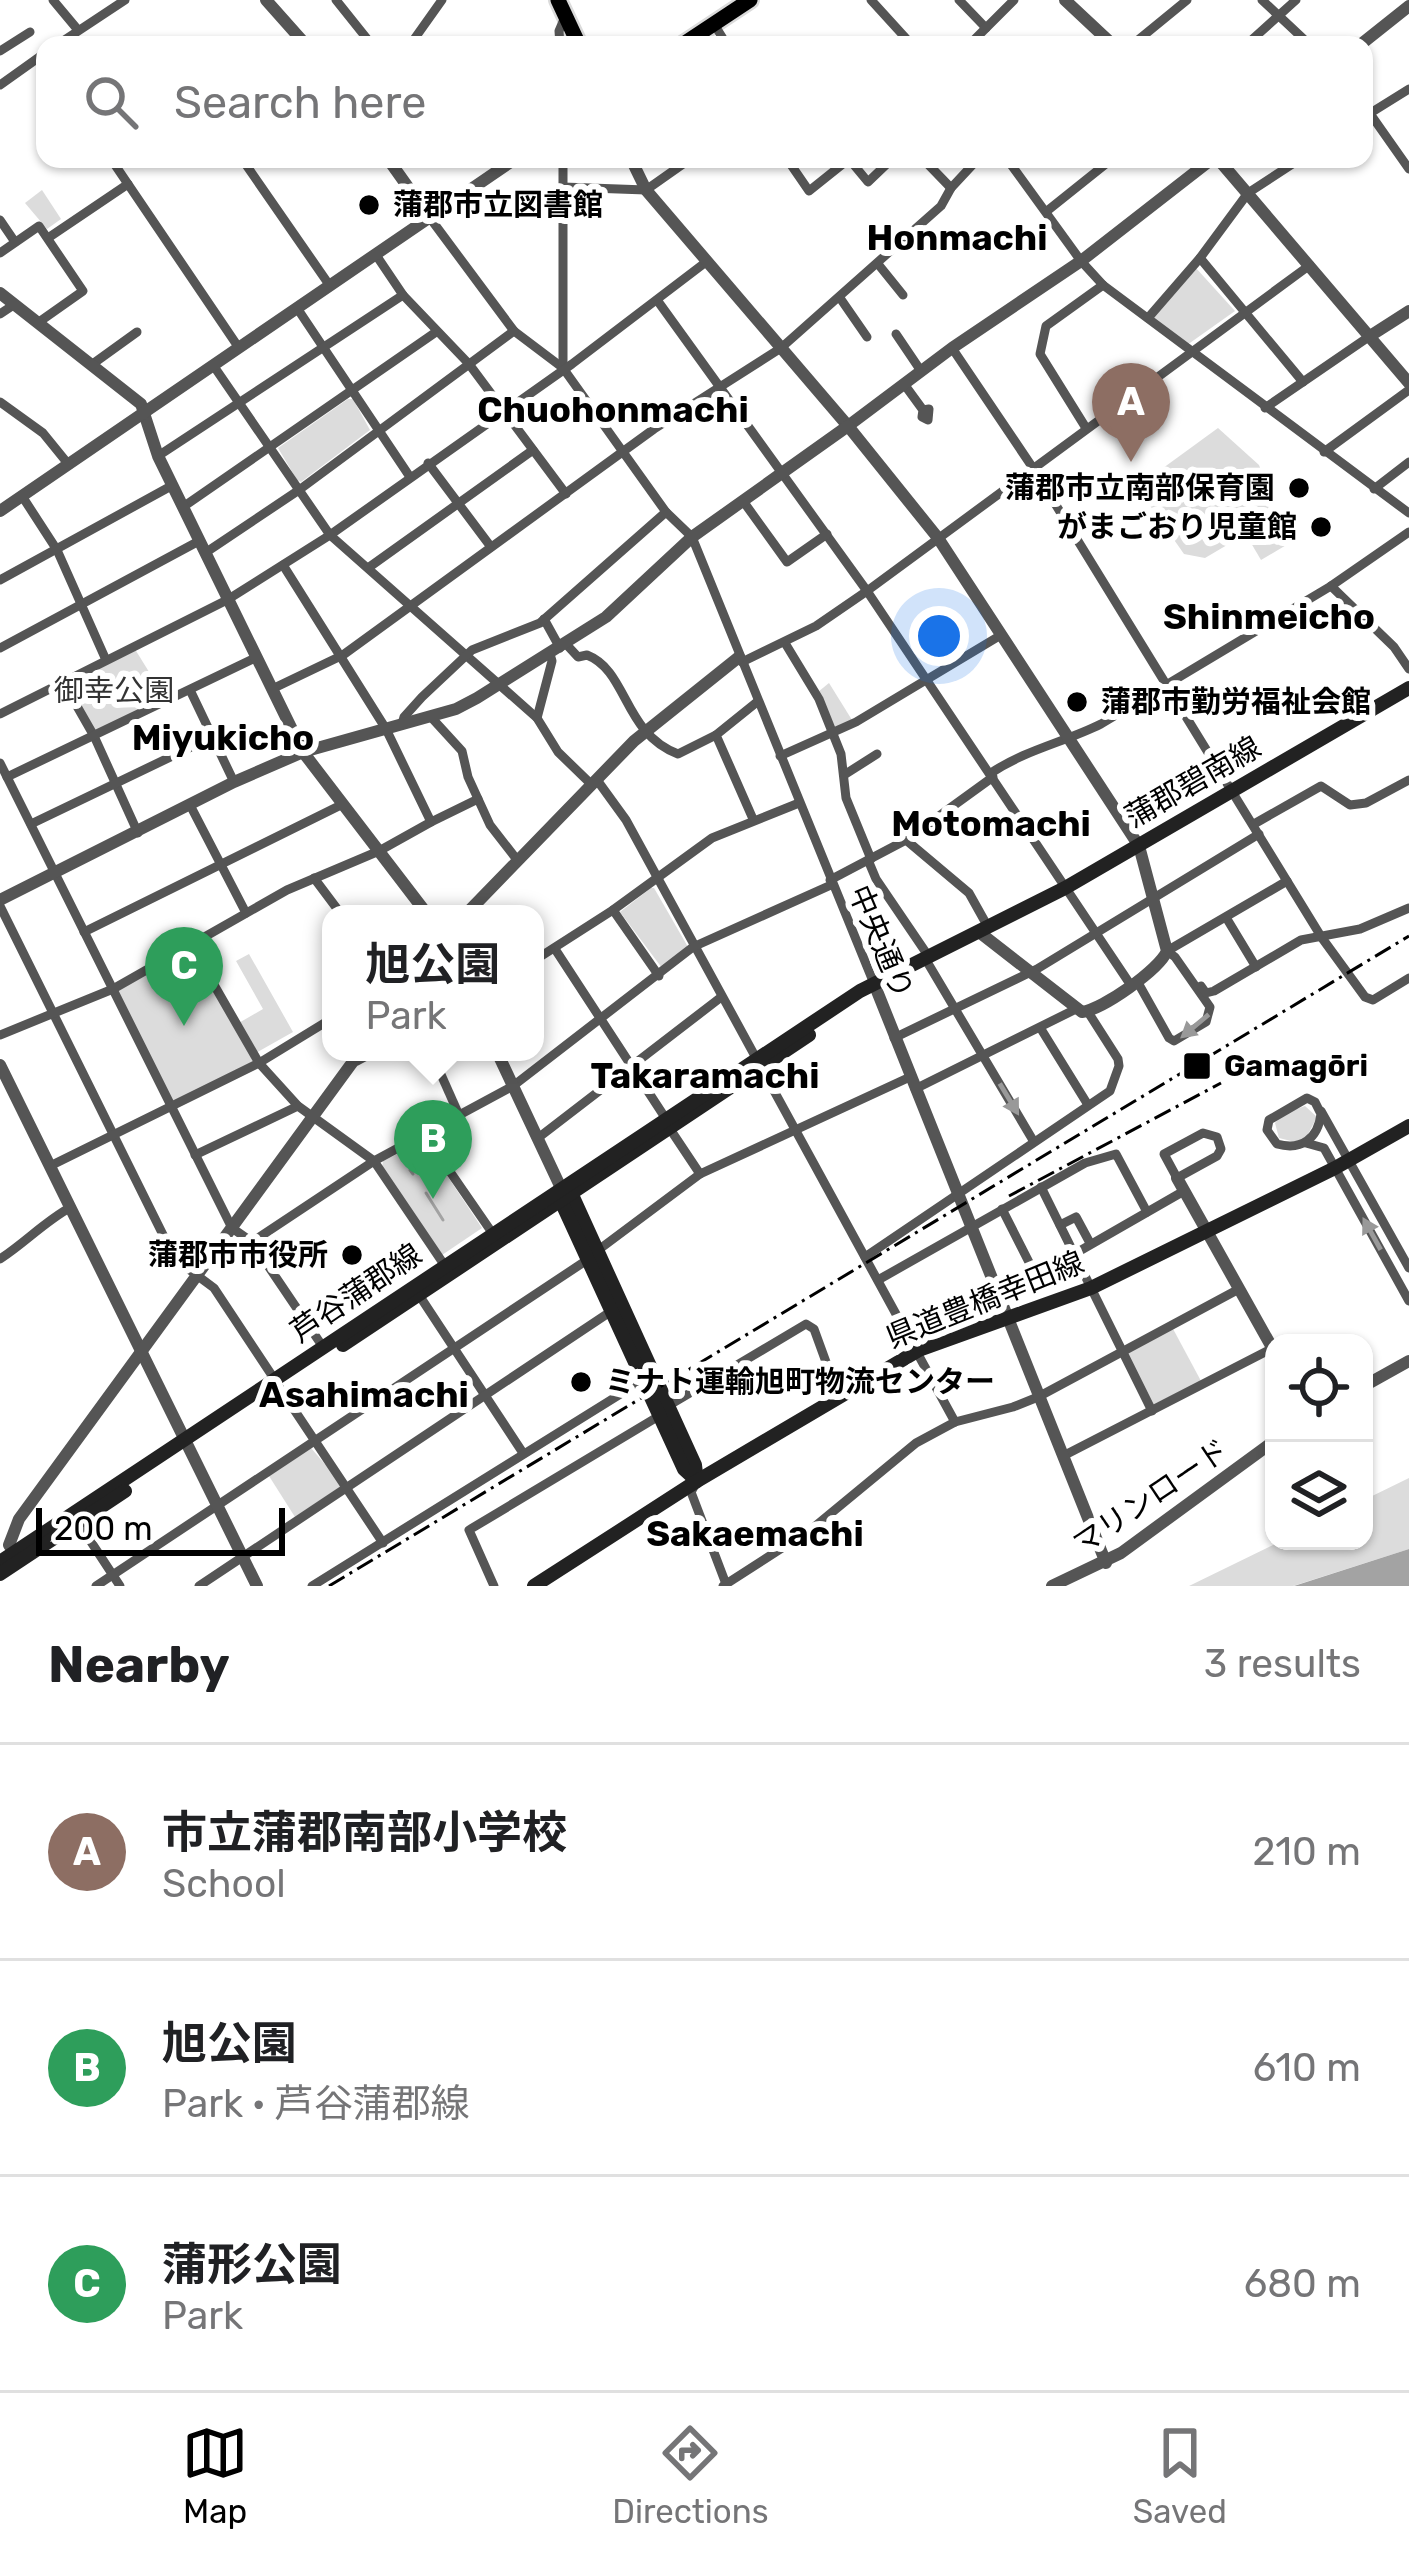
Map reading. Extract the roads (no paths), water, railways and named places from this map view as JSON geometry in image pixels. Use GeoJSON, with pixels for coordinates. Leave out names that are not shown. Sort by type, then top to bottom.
{"type":"FeatureCollection","features":[{"type":"Feature","properties":{"kind":"main road"},"geometry":{"type":"LineString","coordinates":[[557,0],[575,36]]}},
{"type":"Feature","properties":{"kind":"main road"},"geometry":{"type":"LineString","coordinates":[[696,36],[751,0]]}},
{"type":"Feature","properties":{"kind":"main road","name":"蒲郡碧南線"},"geometry":{"type":"LineString","coordinates":[[564,1196],[864,998],[875,986],[1065,888],[1409,688]]}},
{"type":"Feature","properties":{"kind":"main road","name":"県道豊橋幸田線"},"geometry":{"type":"LineString","coordinates":[[541,1584],[697,1481],[919,1350],[1091,1288],[1409,1126]]}},
{"type":"Feature","properties":{"kind":"main road"},"geometry":{"type":"LineString","coordinates":[[564,1196],[663,1411],[684,1469],[697,1481]]}},
{"type":"Feature","properties":{"kind":"main road","name":"芦谷蒲郡線"},"geometry":{"type":"LineString","coordinates":[[277,1384],[323,1347],[493,1234],[564,1196]]}},
{"type":"Feature","properties":{"kind":"main road","name":"芦谷蒲郡線"},"geometry":{"type":"LineString","coordinates":[[0,1574],[17,1557],[564,1196]]}},
{"type":"Feature","properties":{"kind":"main road"},"geometry":{"type":"LineString","coordinates":[[592,1255],[610,1312],[663,1411]]}},
{"type":"Feature","properties":{"kind":"main road","name":"芦谷蒲郡線"},"geometry":{"type":"LineString","coordinates":[[0,1562],[78,1522],[187,1444]]}},
{"type":"Feature","properties":{"kind":"street"},"geometry":{"type":"LineString","coordinates":[[53,0],[78,30]]}},
{"type":"Feature","properties":{"kind":"street"},"geometry":{"type":"LineString","coordinates":[[70,36],[125,0]]}},
{"type":"Feature","properties":{"kind":"street"},"geometry":{"type":"LineString","coordinates":[[266,0],[294,36]]}},
{"type":"Feature","properties":{"kind":"street"},"geometry":{"type":"LineString","coordinates":[[337,0],[366,36]]}},
{"type":"Feature","properties":{"kind":"street"},"geometry":{"type":"LineString","coordinates":[[416,36],[442,0]]}},
{"type":"Feature","properties":{"kind":"street"},"geometry":{"type":"LineString","coordinates":[[871,0],[904,36]]}},
{"type":"Feature","properties":{"kind":"street"},"geometry":{"type":"LineString","coordinates":[[882,11],[894,0]]}},
{"type":"Feature","properties":{"kind":"street"},"geometry":{"type":"LineString","coordinates":[[959,0],[986,28]]}},
{"type":"Feature","properties":{"kind":"street"},"geometry":{"type":"LineString","coordinates":[[978,36],[1015,0]]}},
{"type":"Feature","properties":{"kind":"street"},"geometry":{"type":"LineString","coordinates":[[1065,0],[1103,36]]}},
{"type":"Feature","properties":{"kind":"street"},"geometry":{"type":"LineString","coordinates":[[1167,0],[1182,4]]}},
{"type":"Feature","properties":{"kind":"street"},"geometry":{"type":"LineString","coordinates":[[1262,0],[1300,36]]}},
{"type":"Feature","properties":{"kind":"street"},"geometry":{"type":"LineString","coordinates":[[1256,36],[1296,0]]}},
{"type":"Feature","properties":{"kind":"street"},"geometry":{"type":"LineString","coordinates":[[1143,36],[1182,4]]}},
{"type":"Feature","properties":{"kind":"street"},"geometry":{"type":"LineString","coordinates":[[1371,36],[1409,6]]}},
{"type":"Feature","properties":{"kind":"street"},"geometry":{"type":"LineString","coordinates":[[559,36],[565,16]]}},
{"type":"Feature","properties":{"kind":"street"},"geometry":{"type":"LineString","coordinates":[[714,24],[722,36]]}},
{"type":"Feature","properties":{"kind":"street"},"geometry":{"type":"LineString","coordinates":[[0,52],[30,32]]}},
{"type":"Feature","properties":{"kind":"street"},"geometry":{"type":"LineString","coordinates":[[0,85],[36,62]]}},
{"type":"Feature","properties":{"kind":"street"},"geometry":{"type":"LineString","coordinates":[[1373,108],[1409,89]]}},
{"type":"Feature","properties":{"kind":"street"},"geometry":{"type":"LineString","coordinates":[[1373,121],[1409,169]]}},
{"type":"Feature","properties":{"kind":"street"},"geometry":{"type":"LineString","coordinates":[[119,168],[239,348]]}},
{"type":"Feature","properties":{"kind":"street"},"geometry":{"type":"LineString","coordinates":[[248,168],[330,286]]}},
{"type":"Feature","properties":{"kind":"street"},"geometry":{"type":"LineString","coordinates":[[394,168],[430,218]]}},
{"type":"Feature","properties":{"kind":"street"},"geometry":{"type":"LineString","coordinates":[[0,511],[502,168]]}},
{"type":"Feature","properties":{"kind":"street"},"geometry":{"type":"LineString","coordinates":[[563,168],[563,368]]}},
{"type":"Feature","properties":{"kind":"street"},"geometry":{"type":"LineString","coordinates":[[635,168],[646,190],[938,538],[1138,845],[1167,951],[1210,1012],[1206,1022],[1174,1041],[1095,934],[867,591],[657,299]]}},
{"type":"Feature","properties":{"kind":"street"},"geometry":{"type":"LineString","coordinates":[[563,187],[646,190],[677,168]]}},
{"type":"Feature","properties":{"kind":"street"},"geometry":{"type":"LineString","coordinates":[[792,168],[806,191],[837,168]]}},
{"type":"Feature","properties":{"kind":"street"},"geometry":{"type":"LineString","coordinates":[[856,168],[868,182],[883,168]]}},
{"type":"Feature","properties":{"kind":"street"},"geometry":{"type":"LineString","coordinates":[[932,168],[951,188]]}},
{"type":"Feature","properties":{"kind":"street"},"geometry":{"type":"LineString","coordinates":[[272,689],[343,655],[623,452],[781,348],[941,206],[970,168]]}},
{"type":"Feature","properties":{"kind":"street"},"geometry":{"type":"LineString","coordinates":[[1014,168],[1103,285],[1409,513]]}},
{"type":"Feature","properties":{"kind":"street"},"geometry":{"type":"LineString","coordinates":[[1047,211],[1101,168]]}},
{"type":"Feature","properties":{"kind":"street"},"geometry":{"type":"LineString","coordinates":[[383,1543],[214,1288],[175,1259],[0,903],[54,871],[235,782],[303,752],[456,709],[559,649],[620,606],[692,537],[952,348],[1081,261],[1203,168]]}},
{"type":"Feature","properties":{"kind":"street"},"geometry":{"type":"LineString","coordinates":[[1224,168],[1409,386],[1324,452]]}},
{"type":"Feature","properties":{"kind":"street"},"geometry":{"type":"LineString","coordinates":[[1148,318],[1248,193],[1286,168]]}},
{"type":"Feature","properties":{"kind":"street"},"geometry":{"type":"LineString","coordinates":[[48,238],[128,184]]}},
{"type":"Feature","properties":{"kind":"street","name":"中央通り"},"geometry":{"type":"LineString","coordinates":[[430,218],[514,331],[563,368],[666,512],[692,537],[1106,1563]]}},
{"type":"Feature","properties":{"kind":"street"},"geometry":{"type":"LineString","coordinates":[[0,220],[15,242]]}},
{"type":"Feature","properties":{"kind":"street"},"geometry":{"type":"LineString","coordinates":[[0,253],[39,226],[83,291],[39,322]]}},
{"type":"Feature","properties":{"kind":"street"},"geometry":{"type":"LineString","coordinates":[[376,255],[403,296],[469,364],[566,494]]}},
{"type":"Feature","properties":{"kind":"street"},"geometry":{"type":"LineString","coordinates":[[1200,258],[1304,382]]}},
{"type":"Feature","properties":{"kind":"street"},"geometry":{"type":"LineString","coordinates":[[0,715],[227,600],[330,535],[706,262]]}},
{"type":"Feature","properties":{"kind":"street"},"geometry":{"type":"LineString","coordinates":[[878,264],[903,295]]}},
{"type":"Feature","properties":{"kind":"street"},"geometry":{"type":"LineString","coordinates":[[475,905],[645,732],[740,660],[784,643],[867,591],[1310,265]]}},
{"type":"Feature","properties":{"kind":"street"},"geometry":{"type":"LineString","coordinates":[[1086,428],[1040,354],[1046,326],[1103,285]]}},
{"type":"Feature","properties":{"kind":"street"},"geometry":{"type":"LineString","coordinates":[[0,292],[141,404],[158,456],[303,752],[420,905]]}},
{"type":"Feature","properties":{"kind":"street"},"geometry":{"type":"LineString","coordinates":[[158,456],[403,296]]}},
{"type":"Feature","properties":{"kind":"street"},"geometry":{"type":"LineString","coordinates":[[840,298],[867,337]]}},
{"type":"Feature","properties":{"kind":"street"},"geometry":{"type":"LineString","coordinates":[[0,314],[15,304]]}},
{"type":"Feature","properties":{"kind":"street"},"geometry":{"type":"LineString","coordinates":[[297,308],[410,477]]}},
{"type":"Feature","properties":{"kind":"street"},"geometry":{"type":"LineString","coordinates":[[1264,408],[1409,311]]}},
{"type":"Feature","properties":{"kind":"street"},"geometry":{"type":"LineString","coordinates":[[0,648],[202,547],[299,490],[514,331]]}},
{"type":"Feature","properties":{"kind":"street"},"geometry":{"type":"LineString","coordinates":[[94,363],[137,332]]}},
{"type":"Feature","properties":{"kind":"street"},"geometry":{"type":"LineString","coordinates":[[183,507],[436,332]]}},
{"type":"Feature","properties":{"kind":"street"},"geometry":{"type":"LineString","coordinates":[[896,334],[921,371]]}},
{"type":"Feature","properties":{"kind":"street"},"geometry":{"type":"LineString","coordinates":[[952,348],[1035,471],[1322,938],[1367,999],[1409,978]]}},
{"type":"Feature","properties":{"kind":"street"},"geometry":{"type":"LineString","coordinates":[[213,365],[330,535],[537,718],[558,752],[619,809],[956,1421]]}},
{"type":"Feature","properties":{"kind":"street"},"geometry":{"type":"LineString","coordinates":[[904,384],[923,410]]}},
{"type":"Feature","properties":{"kind":"street"},"geometry":{"type":"LineString","coordinates":[[0,401],[43,433],[69,465]]}},
{"type":"Feature","properties":{"kind":"street"},"geometry":{"type":"LineString","coordinates":[[368,568],[533,450]]}},
{"type":"Feature","properties":{"kind":"street"},"geometry":{"type":"LineString","coordinates":[[1374,489],[1409,462]]}},
{"type":"Feature","properties":{"kind":"street"},"geometry":{"type":"LineString","coordinates":[[428,463],[490,548]]}},
{"type":"Feature","properties":{"kind":"street"},"geometry":{"type":"LineString","coordinates":[[0,580],[172,485]]}},
{"type":"Feature","properties":{"kind":"street"},"geometry":{"type":"LineString","coordinates":[[22,496],[57,550],[106,660]]}},
{"type":"Feature","properties":{"kind":"street"},"geometry":{"type":"LineString","coordinates":[[742,501],[787,562],[827,534]]}},
{"type":"Feature","properties":{"kind":"street"},"geometry":{"type":"LineString","coordinates":[[402,724],[422,697],[472,650],[544,619],[666,512]]}},
{"type":"Feature","properties":{"kind":"street"},"geometry":{"type":"LineString","coordinates":[[252,1242],[374,1161],[513,1086],[694,947],[905,841],[1013,758],[1070,740],[1331,586],[1409,532]]}},
{"type":"Feature","properties":{"kind":"street"},"geometry":{"type":"LineString","coordinates":[[283,565],[386,728],[431,822]]}},
{"type":"Feature","properties":{"kind":"street"},"geometry":{"type":"LineString","coordinates":[[1331,586],[1394,647],[1409,669]]}},
{"type":"Feature","properties":{"kind":"street"},"geometry":{"type":"LineString","coordinates":[[544,619],[559,649],[604,664],[645,732],[659,746],[678,754],[716,735],[757,702]]}},
{"type":"Feature","properties":{"kind":"street"},"geometry":{"type":"LineString","coordinates":[[780,756],[833,735],[1001,635]]}},
{"type":"Feature","properties":{"kind":"street"},"geometry":{"type":"LineString","coordinates":[[784,643],[819,699],[844,775],[846,798],[876,879],[1034,1142]]}},
{"type":"Feature","properties":{"kind":"street"},"geometry":{"type":"LineString","coordinates":[[537,718],[559,649]]}},
{"type":"Feature","properties":{"kind":"street"},"geometry":{"type":"LineString","coordinates":[[7,777],[257,657]]}},
{"type":"Feature","properties":{"kind":"street"},"geometry":{"type":"LineString","coordinates":[[62,680],[94,736],[138,833]]}},
{"type":"Feature","properties":{"kind":"street"},"geometry":{"type":"LineString","coordinates":[[190,690],[235,782]]}},
{"type":"Feature","properties":{"kind":"street"},"geometry":{"type":"LineString","coordinates":[[430,716],[462,751],[490,825],[518,861]]}},
{"type":"Feature","properties":{"kind":"street"},"geometry":{"type":"LineString","coordinates":[[716,735],[754,819]]}},
{"type":"Feature","properties":{"kind":"street"},"geometry":{"type":"LineString","coordinates":[[31,824],[212,737]]}},
{"type":"Feature","properties":{"kind":"street"},"geometry":{"type":"LineString","coordinates":[[844,775],[877,754]]}},
{"type":"Feature","properties":{"kind":"street"},"geometry":{"type":"LineString","coordinates":[[0,763],[232,1228],[252,1242],[323,1347]]}},
{"type":"Feature","properties":{"kind":"street"},"geometry":{"type":"LineString","coordinates":[[894,1038],[1030,973],[1152,899],[1321,786],[1350,805],[1366,803],[1409,780]]}},
{"type":"Feature","properties":{"kind":"street"},"geometry":{"type":"LineString","coordinates":[[0,1035],[113,989],[246,913],[478,799]]}},
{"type":"Feature","properties":{"kind":"street"},"geometry":{"type":"LineString","coordinates":[[544,955],[712,838],[799,803]]}},
{"type":"Feature","properties":{"kind":"street"},"geometry":{"type":"LineString","coordinates":[[84,932],[343,804]]}},
{"type":"Feature","properties":{"kind":"street"},"geometry":{"type":"LineString","coordinates":[[190,806],[246,913]]}},
{"type":"Feature","properties":{"kind":"street"},"geometry":{"type":"LineString","coordinates":[[865,1257],[1113,1086],[1118,1059],[1082,1011],[1030,973],[984,930],[969,893],[905,841]]}},
{"type":"Feature","properties":{"kind":"street"},"geometry":{"type":"LineString","coordinates":[[314,878],[334,905]]}},
{"type":"Feature","properties":{"kind":"street"},"geometry":{"type":"LineString","coordinates":[[96,1586],[592,1255],[700,1174],[1082,1011],[1134,982],[1160,963],[1167,951],[1287,881]]}},
{"type":"Feature","properties":{"kind":"street"},"geometry":{"type":"LineString","coordinates":[[1186,972],[1191,971],[1206,993],[1301,940],[1392,918],[1409,908]]}},
{"type":"Feature","properties":{"kind":"street"},"geometry":{"type":"LineString","coordinates":[[613,910],[659,976]]}},
{"type":"Feature","properties":{"kind":"street"},"geometry":{"type":"LineString","coordinates":[[1227,919],[1256,967]]}},
{"type":"Feature","properties":{"kind":"street"},"geometry":{"type":"LineString","coordinates":[[190,944],[259,1063],[298,1106],[374,1161],[445,1266]]}},
{"type":"Feature","properties":{"kind":"street"},"geometry":{"type":"LineString","coordinates":[[556,949],[700,1174]]}},
{"type":"Feature","properties":{"kind":"street"},"geometry":{"type":"LineString","coordinates":[[538,1138],[721,998]]}},
{"type":"Feature","properties":{"kind":"street"},"geometry":{"type":"LineString","coordinates":[[50,1166],[259,1063],[322,1024]]}},
{"type":"Feature","properties":{"kind":"street"},"geometry":{"type":"LineString","coordinates":[[1041,1029],[1088,1105]]}},
{"type":"Feature","properties":{"kind":"street"},"geometry":{"type":"LineString","coordinates":[[17,1557],[9,1545],[19,1519],[354,1061]]}},
{"type":"Feature","properties":{"kind":"street"},"geometry":{"type":"LineString","coordinates":[[435,1061],[459,1115]]}},
{"type":"Feature","properties":{"kind":"street"},"geometry":{"type":"LineString","coordinates":[[501,1061],[564,1196]]}},
{"type":"Feature","properties":{"kind":"street"},"geometry":{"type":"LineString","coordinates":[[0,1065],[257,1586]]}},
{"type":"Feature","properties":{"kind":"street"},"geometry":{"type":"LineString","coordinates":[[1409,1268],[1342,1164],[1319,1144],[1277,1144],[1267,1130],[1269,1120],[1307,1098],[1321,1111],[1342,1164],[1409,1301]]}},
{"type":"Feature","properties":{"kind":"street"},"geometry":{"type":"LineString","coordinates":[[195,1155],[298,1106]]}},
{"type":"Feature","properties":{"kind":"street"},"geometry":{"type":"LineString","coordinates":[[1306,1143],[1318,1129],[1321,1111]]}},
{"type":"Feature","properties":{"kind":"street"},"geometry":{"type":"LineString","coordinates":[[1177,1178],[1217,1156],[1221,1143],[1217,1137],[1203,1133],[1164,1154],[1205,1232],[1265,1334]]}},
{"type":"Feature","properties":{"kind":"street"},"geometry":{"type":"LineString","coordinates":[[424,1134],[493,1234]]}},
{"type":"Feature","properties":{"kind":"street"},"geometry":{"type":"LineString","coordinates":[[878,1280],[1085,1163],[1116,1154],[1147,1212]]}},
{"type":"Feature","properties":{"kind":"street"},"geometry":{"type":"LineString","coordinates":[[1041,1187],[1152,1412]]}},
{"type":"Feature","properties":{"kind":"street"},"geometry":{"type":"LineString","coordinates":[[998,1299],[1184,1191]]}},
{"type":"Feature","properties":{"kind":"street"},"geometry":{"type":"LineString","coordinates":[[0,1259],[36,1236],[44,1222],[71,1207]]}},
{"type":"Feature","properties":{"kind":"street"},"geometry":{"type":"LineString","coordinates":[[1002,1209],[1036,1276]]}},
{"type":"Feature","properties":{"kind":"street"},"geometry":{"type":"LineString","coordinates":[[1060,1225],[1076,1217],[1090,1243]]}},
{"type":"Feature","properties":{"kind":"street"},"geometry":{"type":"LineString","coordinates":[[1394,1242],[1409,1234]]}},
{"type":"Feature","properties":{"kind":"street"},"geometry":{"type":"LineString","coordinates":[[697,1481],[692,1492],[725,1585],[813,1528],[916,1443],[956,1421],[1038,1397],[1239,1289]]}},
{"type":"Feature","properties":{"kind":"street"},"geometry":{"type":"LineString","coordinates":[[419,1295],[523,1453]]}},
{"type":"Feature","properties":{"kind":"street"},"geometry":{"type":"LineString","coordinates":[[199,1586],[610,1312]]}},
{"type":"Feature","properties":{"kind":"street"},"geometry":{"type":"LineString","coordinates":[[494,1586],[469,1530],[808,1324],[838,1395]]}},
{"type":"Feature","properties":{"kind":"street"},"geometry":{"type":"LineString","coordinates":[[1063,1456],[1265,1355]]}},
{"type":"Feature","properties":{"kind":"street"},"geometry":{"type":"LineString","coordinates":[[1373,1381],[1409,1361]]}},
{"type":"Feature","properties":{"kind":"street"},"geometry":{"type":"LineString","coordinates":[[312,1586],[643,1380]]}},
{"type":"Feature","properties":{"kind":"street","name":"マリンロード"},"geometry":{"type":"LineString","coordinates":[[1052,1586],[1106,1563],[1265,1448]]}},
{"type":"Feature","properties":{"kind":"street"},"geometry":{"type":"LineString","coordinates":[[78,1522],[120,1586]]}},
{"type":"Feature","properties":{"kind":"waterway"},"geometry":{"type":"LineString","coordinates":[[413,1174],[414,1154]]}},
{"type":"Feature","properties":{"kind":"waterway"},"geometry":{"type":"LineString","coordinates":[[426,1193],[443,1220]]}},
{"type":"Feature","properties":{"kind":"railway"},"geometry":{"type":"LineString","coordinates":[[329,1586],[1409,936]]}},
{"type":"Feature","properties":{"kind":"railway"},"geometry":{"type":"LineString","coordinates":[[1009,1196],[1221,1083]]}},
{"type":"Feature","properties":{"kind":"place","name":"蒲郡市立図書館"},"geometry":{"type":"Point","coordinates":[369,205]}},
{"type":"Feature","properties":{"kind":"place","name":"市立蒲郡南部小学校"},"geometry":{"type":"Point","coordinates":[1131,462]}},
{"type":"Feature","properties":{"kind":"place","name":"蒲郡市立南部保育園"},"geometry":{"type":"Point","coordinates":[1299,488]}},
{"type":"Feature","properties":{"kind":"place","name":"がまごおり児童館"},"geometry":{"type":"Point","coordinates":[1321,527]}},
{"type":"Feature","properties":{"kind":"place","name":"蒲郡市勤労福祉会館"},"geometry":{"type":"Point","coordinates":[1077,702]}},
{"type":"Feature","properties":{"kind":"place","name":"蒲形公園"},"geometry":{"type":"Point","coordinates":[184,1026]}},
{"type":"Feature","properties":{"kind":"place","name":"Gamagōri"},"geometry":{"type":"Point","coordinates":[1197,1066]}},
{"type":"Feature","properties":{"kind":"place","name":"旭公園"},"geometry":{"type":"Point","coordinates":[433,1199]}},
{"type":"Feature","properties":{"kind":"place","name":"蒲郡市市役所"},"geometry":{"type":"Point","coordinates":[352,1255]}},
{"type":"Feature","properties":{"kind":"place","name":"ミナト運輸旭町物流センター"},"geometry":{"type":"Point","coordinates":[581,1382]}},
{"type":"Feature","properties":{"kind":"district","name":"Honmachi"},"geometry":{"type":"Point","coordinates":[957,237]}},
{"type":"Feature","properties":{"kind":"district","name":"Chuohonmachi"},"geometry":{"type":"Point","coordinates":[613,409]}},
{"type":"Feature","properties":{"kind":"district","name":"Shinmeicho"},"geometry":{"type":"Point","coordinates":[1269,616]}},
{"type":"Feature","properties":{"kind":"district","name":"Miyukicho"},"geometry":{"type":"Point","coordinates":[223,737]}},
{"type":"Feature","properties":{"kind":"district","name":"Motomachi"},"geometry":{"type":"Point","coordinates":[991,823]}},
{"type":"Feature","properties":{"kind":"district","name":"Takaramachi"},"geometry":{"type":"Point","coordinates":[705,1075]}},
{"type":"Feature","properties":{"kind":"district","name":"Asahimachi"},"geometry":{"type":"Point","coordinates":[364,1394]}},
{"type":"Feature","properties":{"kind":"district","name":"Sakaemachi"},"geometry":{"type":"Point","coordinates":[755,1533]}},
{"type":"Feature","properties":{"kind":"park label","name":"御幸公園"},"geometry":{"type":"Point","coordinates":[114,691]}}]}
